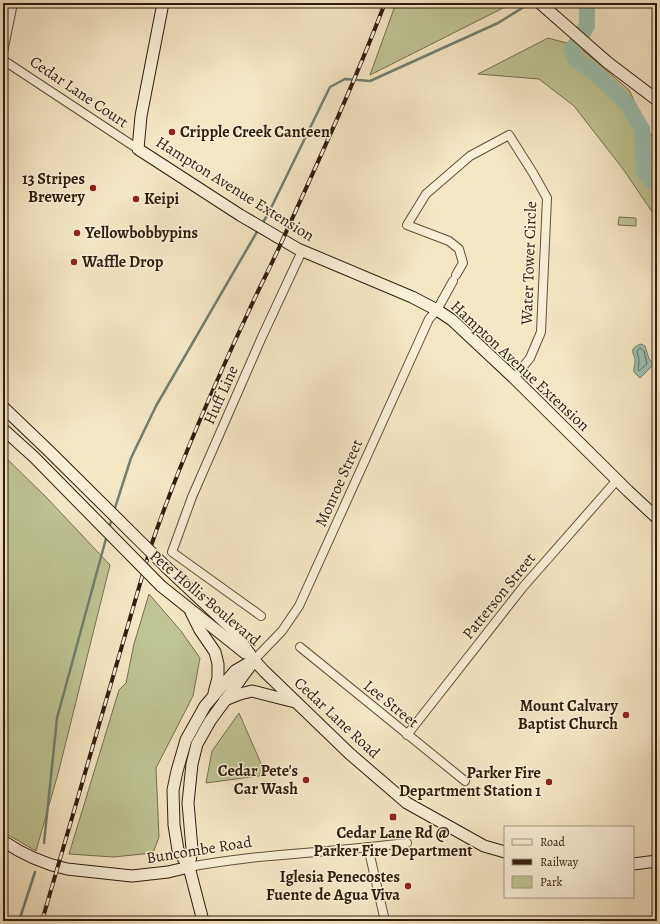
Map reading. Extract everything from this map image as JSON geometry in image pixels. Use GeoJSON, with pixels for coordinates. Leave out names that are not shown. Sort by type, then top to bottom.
{"type":"FeatureCollection","features":[{"type":"Feature","properties":{"kind":"street"},"geometry":{"type":"LineString","coordinates":[[3,52],[13,3]]}},
{"type":"Feature","properties":{"kind":"street","name":"Hampton Avenue Extension"},"geometry":{"type":"LineString","coordinates":[[163,3],[141,116],[138,149],[261,227],[302,251],[412,297],[452,320],[514,378],[657,518]]}},
{"type":"Feature","properties":{"kind":"street"},"geometry":{"type":"LineString","coordinates":[[540,3],[607,62],[657,100]]}},
{"type":"Feature","properties":{"kind":"street","name":"Cedar Lane Court"},"geometry":{"type":"LineString","coordinates":[[3,60],[138,149]]}},
{"type":"Feature","properties":{"kind":"street","name":"Water Tower Circle"},"geometry":{"type":"LineString","coordinates":[[437,310],[462,263],[459,250],[449,241],[407,225],[426,194],[470,156],[509,135],[547,198],[541,332],[530,358],[514,378]]}},
{"type":"Feature","properties":{"kind":"street","name":"Huff Line"},"geometry":{"type":"LineString","coordinates":[[261,616],[172,552],[194,490],[302,251]]}},
{"type":"Feature","properties":{"kind":"street","name":"Monroe Street"},"geometry":{"type":"LineString","coordinates":[[254,660],[282,631],[299,606],[429,319],[437,310]]}},
{"type":"Feature","properties":{"kind":"street","name":"Pete Hollis Boulevard"},"geometry":{"type":"LineString","coordinates":[[3,407],[232,630],[254,660]]}},
{"type":"Feature","properties":{"kind":"street","name":"Pete Hollis Boulevard"},"geometry":{"type":"LineString","coordinates":[[3,429],[34,456],[161,586],[254,660]]}},
{"type":"Feature","properties":{"kind":"street","name":"Patterson Street"},"geometry":{"type":"LineString","coordinates":[[407,734],[519,593],[617,480]]}},
{"type":"Feature","properties":{"kind":"street"},"geometry":{"type":"LineString","coordinates":[[190,609],[200,630],[215,652],[218,664],[218,678],[213,695]]}},
{"type":"Feature","properties":{"kind":"street","name":"Lee Street"},"geometry":{"type":"LineString","coordinates":[[300,647],[465,781]]}},
{"type":"Feature","properties":{"kind":"street"},"geometry":{"type":"LineString","coordinates":[[203,921],[189,867],[178,850],[174,825],[173,790],[186,740],[205,706],[235,671],[254,660]]}},
{"type":"Feature","properties":{"kind":"street"},"geometry":{"type":"LineString","coordinates":[[189,867],[192,849],[188,803],[192,764],[197,744],[210,721],[254,660]]}},
{"type":"Feature","properties":{"kind":"street","name":"Cedar Lane Road"},"geometry":{"type":"LineString","coordinates":[[254,660],[350,754],[407,803],[484,846],[504,852]]}},
{"type":"Feature","properties":{"kind":"street"},"geometry":{"type":"LineString","coordinates":[[225,700],[252,691],[298,703]]}},
{"type":"Feature","properties":{"kind":"street","name":"Buncombe Road"},"geometry":{"type":"LineString","coordinates":[[3,841],[34,858],[53,866],[67,869],[132,876],[168,872],[250,857],[368,847],[407,842]]}},
{"type":"Feature","properties":{"kind":"street"},"geometry":{"type":"LineString","coordinates":[[368,847],[385,921]]}},
{"type":"Feature","properties":{"kind":"street"},"geometry":{"type":"LineString","coordinates":[[634,864],[657,861]]}},
{"type":"Feature","properties":{"kind":"green space"},"geometry":{"type":"Polygon","coordinates":[[[396,3],[513,3],[370,75],[396,3]]]}},
{"type":"Feature","properties":{"kind":"green space"},"geometry":{"type":"Polygon","coordinates":[[[548,38],[578,46],[629,90],[650,134],[657,138],[657,219],[623,169],[574,106],[539,79],[478,74],[548,38]]]}},
{"type":"Feature","properties":{"kind":"green space"},"geometry":{"type":"Polygon","coordinates":[[[619,217],[636,218],[636,226],[618,225],[619,217]]]}},
{"type":"Feature","properties":{"kind":"green space"},"geometry":{"type":"Polygon","coordinates":[[[3,455],[47,498],[110,565],[59,770],[36,851],[3,832],[3,455]]]}},
{"type":"Feature","properties":{"kind":"green space"},"geometry":{"type":"Polygon","coordinates":[[[149,594],[181,631],[200,658],[193,696],[156,768],[159,837],[153,853],[113,857],[69,854],[119,690],[126,683],[134,644],[149,594]]]}},
{"type":"Feature","properties":{"kind":"green space"},"geometry":{"type":"Polygon","coordinates":[[[239,713],[266,775],[206,783],[212,751],[239,713]]]}},
{"type":"Feature","properties":{"kind":"water"},"geometry":{"type":"Polygon","coordinates":[[[641,344],[645,346],[649,359],[654,364],[640,378],[634,372],[635,359],[633,350],[636,346],[641,344]]]}},
{"type":"Feature","properties":{"kind":"waterway"},"geometry":{"type":"LineString","coordinates":[[587,3],[587,26],[572,50],[575,59],[594,72],[628,105],[642,129],[644,172],[657,186]]}},
{"type":"Feature","properties":{"kind":"waterway"},"geometry":{"type":"LineString","coordinates":[[262,224],[330,87],[345,79],[370,81],[498,23],[527,5]]}},
{"type":"Feature","properties":{"kind":"waterway"},"geometry":{"type":"LineString","coordinates":[[114,511],[131,458],[156,406],[258,230]]}},
{"type":"Feature","properties":{"kind":"waterway"},"geometry":{"type":"LineString","coordinates":[[109,528],[112,518]]}},
{"type":"Feature","properties":{"kind":"waterway"},"geometry":{"type":"LineString","coordinates":[[44,843],[57,718],[107,535]]}},
{"type":"Feature","properties":{"kind":"waterway"},"geometry":{"type":"LineString","coordinates":[[19,921],[35,872]]}},
{"type":"Feature","properties":{"kind":"railway"},"geometry":{"type":"LineString","coordinates":[[42,921],[161,516],[208,400],[322,152],[361,63],[385,3]]}},
{"type":"Feature","properties":{"kind":"place","name":"Cripple Creek Canteen"},"geometry":{"type":"Point","coordinates":[172,132]}},
{"type":"Feature","properties":{"kind":"place","name":"13 Stripes Brewery"},"geometry":{"type":"Point","coordinates":[93,188]}},
{"type":"Feature","properties":{"kind":"place","name":"Keipi"},"geometry":{"type":"Point","coordinates":[136,199]}},
{"type":"Feature","properties":{"kind":"place","name":"Yellowbobbypins"},"geometry":{"type":"Point","coordinates":[77,233]}},
{"type":"Feature","properties":{"kind":"place","name":"Waffle Drop"},"geometry":{"type":"Point","coordinates":[74,262]}},
{"type":"Feature","properties":{"kind":"place","name":"Mount Calvary Baptist Church"},"geometry":{"type":"Point","coordinates":[626,715]}},
{"type":"Feature","properties":{"kind":"place","name":"Cedar Pete's Car Wash"},"geometry":{"type":"Point","coordinates":[306,780]}},
{"type":"Feature","properties":{"kind":"place","name":"Parker Fire Department Station 1"},"geometry":{"type":"Point","coordinates":[549,782]}},
{"type":"Feature","properties":{"kind":"place","name":"Cedar Lane Rd @ Parker Fire Department"},"geometry":{"type":"Point","coordinates":[393,817]}},
{"type":"Feature","properties":{"kind":"place","name":"Iglesia Penecostes Fuente de Agua Viva"},"geometry":{"type":"Point","coordinates":[408,886]}}]}
